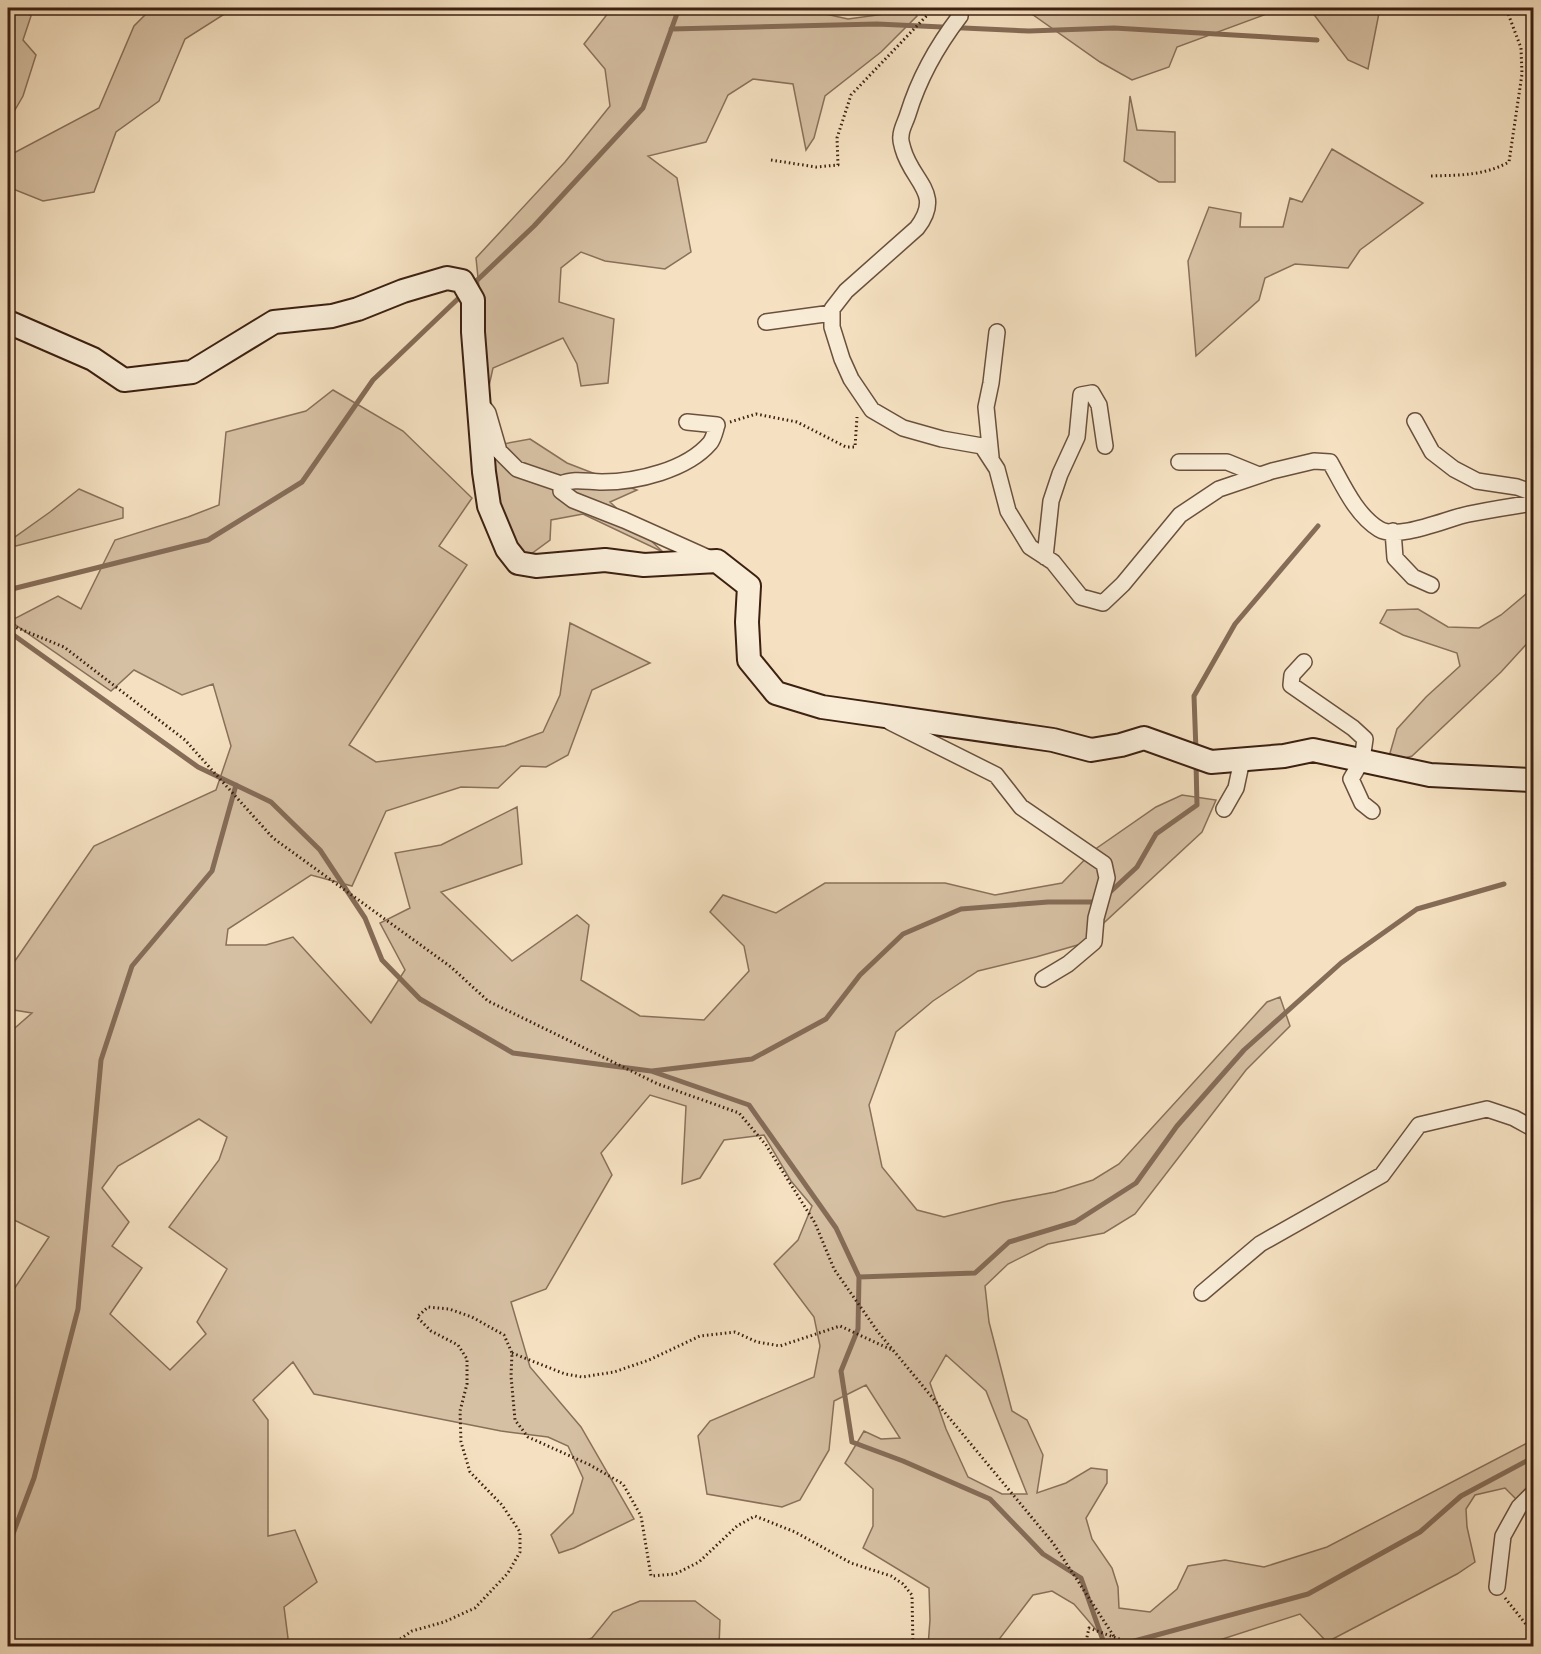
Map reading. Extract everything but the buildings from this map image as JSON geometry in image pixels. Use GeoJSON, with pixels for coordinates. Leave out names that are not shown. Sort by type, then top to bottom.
{"type":"FeatureCollection","features":[{"type":"Feature","properties":{"kind":"street"},"geometry":{"type":"LineString","coordinates":[[957,8],[960,15],[941,41],[928,65],[910,106],[900,137],[905,154],[929,202],[926,216],[917,228],[846,291],[832,309],[832,327],[851,379],[872,410],[903,428],[942,439],[982,446],[997,469],[1008,511],[1030,547],[1053,562],[1082,597],[1103,603],[1123,585],[1180,514],[1219,489],[1314,460],[1330,462],[1352,501],[1369,522],[1382,531],[1407,532],[1467,514],[1533,503]]}},
{"type":"Feature","properties":{"kind":"street"},"geometry":{"type":"LineString","coordinates":[[8,322],[93,359],[124,380],[192,372],[274,321],[332,316],[447,278],[462,282],[474,300],[473,332],[478,403],[489,506],[507,549],[518,563],[536,566],[605,560],[644,565],[717,561]]}},
{"type":"Feature","properties":{"kind":"street"},"geometry":{"type":"LineString","coordinates":[[766,321],[832,313]]}},
{"type":"Feature","properties":{"kind":"street"},"geometry":{"type":"LineString","coordinates":[[991,460],[986,407],[997,332]]}},
{"type":"Feature","properties":{"kind":"street"},"geometry":{"type":"LineString","coordinates":[[1045,557],[1051,501],[1060,474],[1077,437],[1081,395],[1092,393],[1099,405],[1105,446]]}},
{"type":"Feature","properties":{"kind":"street"},"geometry":{"type":"LineString","coordinates":[[478,403],[488,413],[499,451],[517,469],[561,484],[569,480],[604,482],[645,478],[667,471],[692,458],[711,442],[717,425],[687,422]]}},
{"type":"Feature","properties":{"kind":"street"},"geometry":{"type":"LineString","coordinates":[[1415,420],[1432,452],[1454,469],[1477,481],[1517,487],[1533,492]]}},
{"type":"Feature","properties":{"kind":"street"},"geometry":{"type":"LineString","coordinates":[[1179,462],[1227,462],[1259,475]]}},
{"type":"Feature","properties":{"kind":"street"},"geometry":{"type":"LineString","coordinates":[[561,484],[561,491],[573,500],[717,561],[748,586],[749,660],[776,693],[822,707],[1053,740],[1091,750],[1144,738],[1211,762],[1284,756],[1313,750],[1430,775],[1533,782]]}},
{"type":"Feature","properties":{"kind":"street"},"geometry":{"type":"LineString","coordinates":[[1393,531],[1395,558],[1413,577],[1431,585]]}},
{"type":"Feature","properties":{"kind":"street"},"geometry":{"type":"LineString","coordinates":[[1304,662],[1292,675],[1291,685],[1353,728],[1365,739],[1362,760],[1351,779],[1362,803],[1371,811]]}},
{"type":"Feature","properties":{"kind":"street"},"geometry":{"type":"LineString","coordinates":[[876,715],[996,775],[1021,807],[1104,864],[1107,878],[1096,918],[1094,942],[1068,964],[1043,978]]}},
{"type":"Feature","properties":{"kind":"street"},"geometry":{"type":"LineString","coordinates":[[1224,809],[1236,789],[1242,760]]}},
{"type":"Feature","properties":{"kind":"street"},"geometry":{"type":"LineString","coordinates":[[1203,1293],[1260,1245],[1382,1174],[1419,1125],[1487,1109],[1514,1118],[1533,1129]]}},
{"type":"Feature","properties":{"kind":"street"},"geometry":{"type":"LineString","coordinates":[[1497,1587],[1503,1536],[1519,1507],[1533,1492]]}},
{"type":"Feature","properties":{"kind":"path"},"geometry":{"type":"LineString","coordinates":[[771,160],[816,167],[838,165],[837,138],[851,95],[871,71],[890,55],[934,8]]}},
{"type":"Feature","properties":{"kind":"path"},"geometry":{"type":"LineString","coordinates":[[1431,176],[1466,175],[1492,171],[1509,162],[1522,74],[1521,48],[1506,8]]}},
{"type":"Feature","properties":{"kind":"path"},"geometry":{"type":"LineString","coordinates":[[717,425],[756,414],[797,422],[846,447],[855,447],[856,420],[862,394]]}},
{"type":"Feature","properties":{"kind":"path"},"geometry":{"type":"LineString","coordinates":[[8,624],[64,647],[186,740],[273,838],[451,967],[488,1001],[658,1084],[739,1113],[766,1145],[815,1223],[834,1269],[893,1351],[1053,1543],[1115,1638]]}},
{"type":"Feature","properties":{"kind":"path"},"geometry":{"type":"LineString","coordinates":[[396,1647],[396,1642],[412,1631],[444,1622],[475,1608],[508,1573],[520,1552],[520,1532],[502,1505],[470,1472],[461,1442],[460,1411],[467,1383],[467,1359],[458,1345],[431,1331],[417,1317],[428,1307],[449,1309],[472,1317],[504,1335],[512,1353],[511,1376],[516,1420],[528,1437],[590,1465],[622,1484],[642,1516],[651,1576],[675,1574],[699,1562],[737,1526],[755,1516],[795,1532],[851,1563],[891,1576],[903,1584],[912,1595],[914,1647]]}},
{"type":"Feature","properties":{"kind":"path"},"geometry":{"type":"LineString","coordinates":[[512,1353],[565,1374],[582,1377],[614,1372],[649,1360],[700,1336],[735,1332],[757,1342],[780,1346],[840,1326],[893,1351]]}},
{"type":"Feature","properties":{"kind":"path"},"geometry":{"type":"LineString","coordinates":[[1497,1587],[1533,1630]]}},
{"type":"Feature","properties":{"kind":"path"},"geometry":{"type":"LineString","coordinates":[[1085,1647],[1089,1628],[1138,1647]]}},
{"type":"Feature","properties":{"kind":"shaded area"},"geometry":{"type":"Polygon","coordinates":[[[15,8],[23,8],[31,16],[23,40],[36,55],[23,96],[8,122],[8,12],[15,8]]]}},
{"type":"Feature","properties":{"kind":"shaded area"},"geometry":{"type":"Polygon","coordinates":[[[152,8],[234,8],[185,39],[159,101],[116,132],[94,192],[43,201],[8,187],[10,155],[99,108],[134,26],[152,8]]]}},
{"type":"Feature","properties":{"kind":"shaded area"},"geometry":{"type":"Polygon","coordinates":[[[612,8],[803,9],[848,19],[914,10],[917,16],[881,52],[825,96],[814,138],[806,150],[793,84],[753,79],[728,95],[706,142],[648,156],[677,178],[691,252],[665,269],[605,261],[581,252],[561,268],[559,302],[614,319],[608,383],[581,386],[577,364],[563,338],[493,368],[489,386],[476,258],[565,162],[610,106],[605,69],[584,44],[612,8]]]}},
{"type":"Feature","properties":{"kind":"shaded area"},"geometry":{"type":"Polygon","coordinates":[[[979,8],[1283,8],[1177,47],[1169,67],[1132,80],[1100,62],[1026,10],[983,12],[979,8]]]}},
{"type":"Feature","properties":{"kind":"shaded area"},"geometry":{"type":"Polygon","coordinates":[[[1309,8],[1380,8],[1368,69],[1348,60],[1309,8]]]}},
{"type":"Feature","properties":{"kind":"shaded area"},"geometry":{"type":"Polygon","coordinates":[[[1130,96],[1137,130],[1175,132],[1175,182],[1159,182],[1124,161],[1130,96]]]}},
{"type":"Feature","properties":{"kind":"shaded area"},"geometry":{"type":"Polygon","coordinates":[[[1332,149],[1423,203],[1360,250],[1348,268],[1295,264],[1265,278],[1259,300],[1196,356],[1188,261],[1209,207],[1241,213],[1240,227],[1283,227],[1290,198],[1302,202],[1332,149]]]}},
{"type":"Feature","properties":{"kind":"shaded area"},"geometry":{"type":"Polygon","coordinates":[[[333,390],[403,431],[472,498],[439,546],[467,565],[349,745],[376,762],[505,746],[543,732],[560,695],[570,623],[650,663],[592,690],[568,755],[546,767],[521,766],[498,788],[461,787],[386,811],[352,886],[311,875],[228,929],[226,945],[266,945],[293,937],[371,1023],[405,970],[380,923],[410,908],[395,853],[441,845],[517,807],[522,864],[441,892],[512,961],[577,915],[589,925],[581,980],[640,1016],[704,1020],[749,971],[744,946],[710,912],[723,895],[776,913],[825,883],[945,883],[995,895],[1062,883],[1094,850],[1156,807],[1182,795],[1216,800],[1202,832],[1081,944],[978,971],[933,1001],[896,1032],[869,1105],[882,1167],[917,1210],[944,1217],[1055,1192],[1093,1180],[1119,1164],[1267,1002],[1280,997],[1290,1026],[1246,1070],[1135,1214],[1104,1233],[1048,1244],[1008,1264],[985,1286],[989,1322],[1012,1411],[1027,1420],[1043,1455],[1037,1493],[1066,1483],[1091,1468],[1107,1470],[1107,1483],[1086,1518],[1092,1539],[1112,1568],[1118,1587],[1119,1608],[1150,1612],[1177,1589],[1188,1566],[1225,1560],[1264,1567],[1327,1547],[1533,1440],[1533,1516],[1505,1488],[1475,1495],[1466,1509],[1467,1527],[1475,1562],[1457,1574],[1327,1642],[1300,1614],[1201,1646],[1110,1646],[1074,1604],[1052,1591],[1033,1595],[994,1646],[928,1646],[929,1588],[863,1548],[873,1526],[873,1489],[845,1463],[864,1431],[881,1439],[900,1438],[866,1385],[834,1401],[829,1450],[800,1500],[782,1507],[707,1494],[698,1436],[710,1421],[814,1377],[820,1346],[814,1317],[774,1264],[798,1240],[812,1206],[791,1181],[764,1135],[724,1140],[700,1178],[682,1184],[686,1106],[650,1095],[601,1153],[612,1175],[546,1289],[511,1302],[530,1367],[581,1427],[634,1519],[559,1553],[551,1535],[573,1513],[583,1478],[568,1446],[548,1437],[501,1431],[314,1394],[293,1362],[253,1400],[268,1420],[268,1536],[295,1530],[317,1582],[284,1607],[288,1638],[284,1646],[8,1646],[8,1298],[49,1237],[8,1217],[8,1034],[32,1013],[8,1009],[8,971],[94,846],[216,790],[231,746],[213,684],[182,695],[134,670],[111,691],[10,621],[58,596],[81,609],[115,540],[219,505],[226,432],[306,411],[333,390]],[[199,1119],[118,1166],[102,1188],[129,1222],[112,1246],[142,1268],[110,1314],[170,1370],[206,1334],[197,1322],[227,1269],[169,1227],[219,1160],[227,1137],[199,1119]],[[946,1355],[930,1383],[946,1429],[968,1477],[1002,1494],[1027,1494],[986,1391],[946,1355]]]}},
{"type":"Feature","properties":{"kind":"shaded area"},"geometry":{"type":"Polygon","coordinates":[[[530,439],[567,463],[637,490],[610,502],[663,552],[583,514],[551,520],[550,540],[531,554],[522,553],[499,519],[487,447],[530,439]]]}},
{"type":"Feature","properties":{"kind":"shaded area"},"geometry":{"type":"Polygon","coordinates":[[[79,489],[123,508],[123,518],[16,546],[8,542],[50,512],[79,489]]]}},
{"type":"Feature","properties":{"kind":"shaded area"},"geometry":{"type":"Polygon","coordinates":[[[1533,588],[1533,637],[1501,672],[1412,756],[1398,760],[1390,753],[1397,729],[1426,697],[1460,666],[1457,653],[1403,635],[1380,623],[1387,610],[1418,609],[1448,627],[1479,628],[1501,615],[1533,588]]]}},
{"type":"Feature","properties":{"kind":"shaded area"},"geometry":{"type":"Polygon","coordinates":[[[640,1601],[695,1601],[720,1620],[719,1646],[633,1646],[626,1640],[609,1646],[572,1646],[592,1638],[613,1612],[640,1601]]]}},
{"type":"Feature","properties":{"kind":"waterway"},"geometry":{"type":"LineString","coordinates":[[470,287],[534,226],[643,108],[679,8]]}},
{"type":"Feature","properties":{"kind":"waterway"},"geometry":{"type":"LineString","coordinates":[[671,29],[877,24],[1029,31],[1114,28],[1317,40]]}},
{"type":"Feature","properties":{"kind":"waterway"},"geometry":{"type":"LineString","coordinates":[[8,590],[208,540],[302,482],[373,380],[464,293]]}},
{"type":"Feature","properties":{"kind":"waterway"},"geometry":{"type":"LineString","coordinates":[[1196,751],[1194,696],[1235,624],[1318,526]]}},
{"type":"Feature","properties":{"kind":"waterway"},"geometry":{"type":"LineString","coordinates":[[8,632],[198,767],[271,802],[320,850],[365,918],[382,960],[420,999],[513,1053],[651,1071],[749,1105],[836,1228],[859,1277],[858,1329],[841,1371],[852,1442],[903,1461],[990,1499],[1043,1554],[1081,1578],[1105,1646]]}},
{"type":"Feature","properties":{"kind":"waterway"},"geometry":{"type":"LineString","coordinates":[[1108,894],[1137,867],[1156,834],[1197,805],[1196,763]]}},
{"type":"Feature","properties":{"kind":"waterway"},"geometry":{"type":"LineString","coordinates":[[8,1547],[34,1478],[78,1309],[101,1060],[132,966],[212,871],[236,785]]}},
{"type":"Feature","properties":{"kind":"waterway"},"geometry":{"type":"LineString","coordinates":[[859,1277],[975,1273],[1009,1242],[1075,1222],[1136,1183],[1177,1126],[1244,1050],[1341,963],[1417,909],[1504,884]]}},
{"type":"Feature","properties":{"kind":"waterway"},"geometry":{"type":"LineString","coordinates":[[652,1071],[752,1059],[826,1019],[860,975],[903,934],[961,909],[1048,902],[1099,902]]}},
{"type":"Feature","properties":{"kind":"waterway"},"geometry":{"type":"LineString","coordinates":[[1116,1646],[1308,1594],[1420,1532],[1461,1496],[1534,1457]]}}]}
